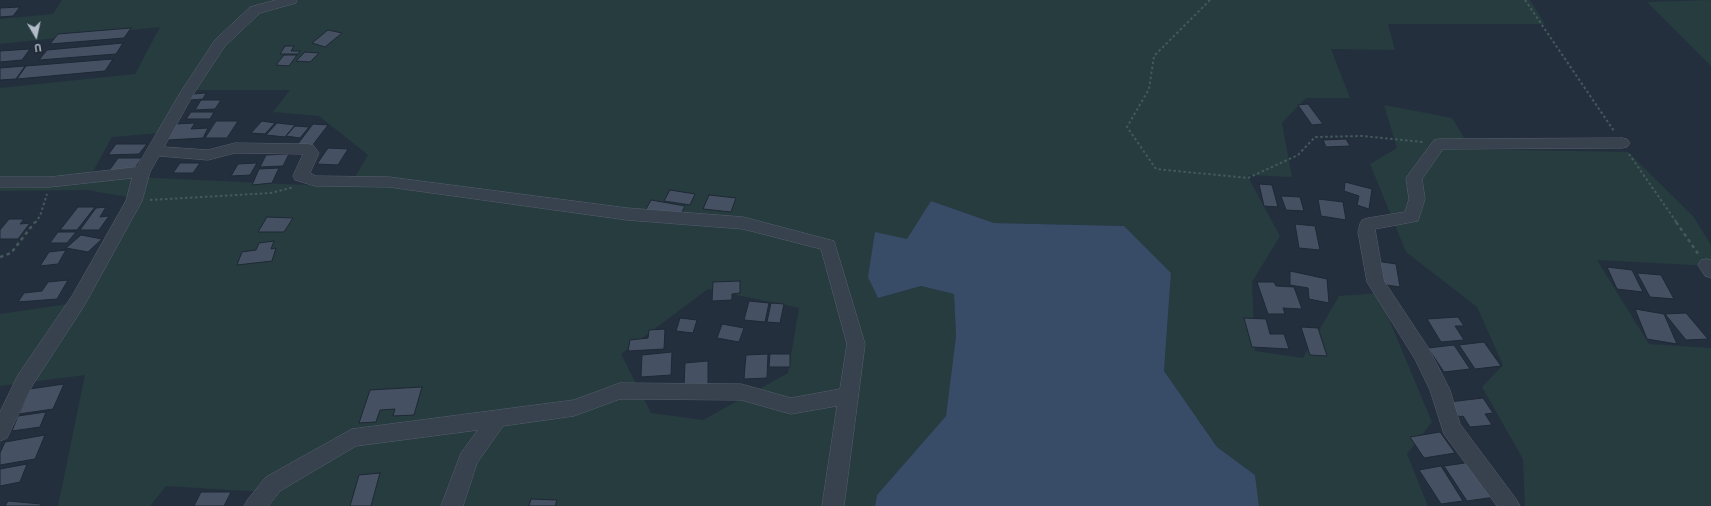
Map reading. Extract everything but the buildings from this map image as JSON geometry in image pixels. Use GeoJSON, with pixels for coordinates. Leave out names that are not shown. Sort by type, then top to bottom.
{"type":"FeatureCollection","features":[{"type":"Feature","properties":{"kind":"street"},"geometry":{"type":"LineString","coordinates":[[0,432],[25,381],[78,301],[134,200],[142,172],[188,93],[220,43],[255,10],[291,0]]}},
{"type":"Feature","properties":{"kind":"street"},"geometry":{"type":"LineString","coordinates":[[1509,506],[1451,428],[1440,390],[1422,354],[1376,282],[1366,232],[1368,224],[1412,217],[1417,199],[1414,178],[1439,144],[1622,143]]}},
{"type":"Feature","properties":{"kind":"street"},"geometry":{"type":"LineString","coordinates":[[155,151],[208,155],[235,148],[308,149],[311,153],[301,176],[315,181],[389,182],[627,214],[743,223],[828,245],[856,344],[832,506]]}},
{"type":"Feature","properties":{"kind":"street"},"geometry":{"type":"LineString","coordinates":[[0,182],[50,182],[142,172]]}},
{"type":"Feature","properties":{"kind":"street"},"geometry":{"type":"LineString","coordinates":[[255,506],[273,484],[352,438],[498,417],[574,408],[620,391],[742,392],[791,406],[848,396]]}},
{"type":"Feature","properties":{"kind":"street"},"geometry":{"type":"LineString","coordinates":[[452,506],[468,459],[498,417]]}},
{"type":"Feature","properties":{"kind":"path"},"geometry":{"type":"LineString","coordinates":[[1210,0],[1154,56],[1148,90],[1127,127],[1156,169],[1248,178],[1298,155],[1315,137],[1362,136],[1439,144]]}},
{"type":"Feature","properties":{"kind":"path"},"geometry":{"type":"LineString","coordinates":[[134,200],[271,193],[315,181]]}},
{"type":"Feature","properties":{"kind":"path"},"geometry":{"type":"LineString","coordinates":[[0,256],[11,253],[40,216],[50,182]]}},
{"type":"Feature","properties":{"kind":"green space"},"geometry":{"type":"Polygon","coordinates":[[[62,0],[1530,0],[1545,24],[1388,24],[1395,50],[1331,49],[1350,98],[1306,98],[1282,123],[1292,177],[1247,175],[1280,236],[1252,282],[1255,351],[1303,358],[1339,296],[1378,293],[1432,422],[1407,454],[1428,506],[1259,506],[1255,475],[1217,447],[1164,371],[1171,273],[1124,226],[994,223],[931,201],[878,298],[921,286],[954,294],[956,336],[946,416],[877,495],[875,506],[255,506],[262,492],[166,486],[150,506],[58,506],[85,375],[0,386],[0,314],[68,304],[127,197],[87,190],[0,191],[0,88],[135,74],[160,27],[0,44],[0,19],[53,14],[62,0]],[[192,90],[159,133],[112,137],[91,175],[349,187],[368,155],[319,116],[273,112],[290,90],[192,90]],[[708,289],[621,354],[651,413],[703,420],[788,373],[799,308],[708,289]]]}},
{"type":"Feature","properties":{"kind":"green space"},"geometry":{"type":"Polygon","coordinates":[[[1711,0],[1711,66],[1647,2],[1711,0]]]}},
{"type":"Feature","properties":{"kind":"green space"},"geometry":{"type":"Polygon","coordinates":[[[1384,105],[1452,118],[1471,149],[1628,152],[1693,216],[1711,245],[1711,266],[1597,260],[1649,344],[1711,348],[1711,506],[1525,506],[1523,459],[1482,387],[1503,365],[1477,307],[1406,252],[1370,164],[1397,148],[1384,105]]]}},
{"type":"Feature","properties":{"kind":"water"},"geometry":{"type":"Polygon","coordinates":[[[931,201],[994,223],[1124,226],[1171,273],[1164,371],[1217,447],[1255,475],[1259,506],[875,506],[877,495],[946,416],[956,336],[954,294],[921,286],[878,298],[868,277],[875,232],[907,239],[931,201]]]}}]}
